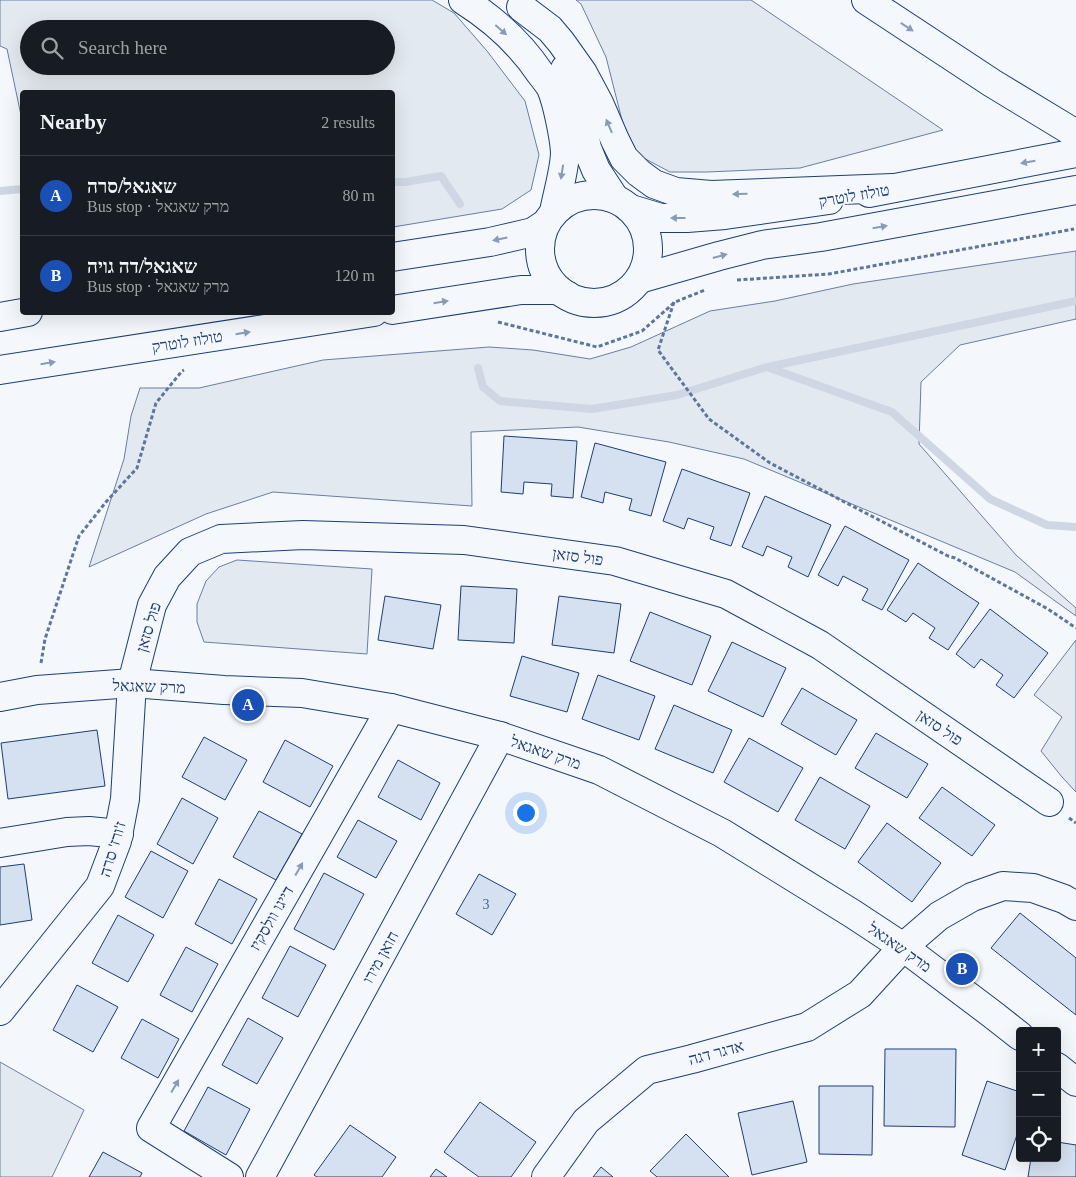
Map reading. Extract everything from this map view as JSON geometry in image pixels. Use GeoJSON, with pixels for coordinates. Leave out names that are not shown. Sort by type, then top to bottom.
{"type":"FeatureCollection","features":[{"type":"Feature","properties":{"kind":"main road"},"geometry":{"type":"LineString","coordinates":[[463,0],[478,10],[517,43],[551,88],[565,152],[561,177],[550,218],[540,241],[541,259],[547,277],[559,291],[575,300]]}},
{"type":"Feature","properties":{"kind":"main road"},"geometry":{"type":"LineString","coordinates":[[866,0],[992,83],[1076,134]]}},
{"type":"Feature","properties":{"kind":"main road"},"geometry":{"type":"LineString","coordinates":[[517,3],[550,29],[561,42],[583,73],[624,158],[639,173],[654,184],[676,192],[711,195],[893,188]]}},
{"type":"Feature","properties":{"kind":"main road"},"geometry":{"type":"LineString","coordinates":[[395,310],[522,290],[557,290],[575,300],[593,303],[611,300],[627,292],[639,279],[646,265],[647,235],[641,221],[623,204],[596,170],[587,148],[578,104],[557,51],[540,26],[517,3]]}},
{"type":"Feature","properties":{"kind":"main road","name":"טולוז לוטרק"},"geometry":{"type":"LineString","coordinates":[[623,204],[661,218],[725,215],[816,202],[1076,154]]}},
{"type":"Feature","properties":{"kind":"main road"},"geometry":{"type":"LineString","coordinates":[[639,279],[762,245],[821,238],[1076,190]]}},
{"type":"Feature","properties":{"kind":"main road"},"geometry":{"type":"LineString","coordinates":[[395,256],[490,242],[533,232],[567,202],[583,196],[599,195],[623,204]]}},
{"type":"Feature","properties":{"kind":"main road"},"geometry":{"type":"LineString","coordinates":[[0,317],[20,313]]}},
{"type":"Feature","properties":{"kind":"main road","name":"טולוז לוטרק"},"geometry":{"type":"LineString","coordinates":[[0,370],[355,315]]}},
{"type":"Feature","properties":{"kind":"main road","name":"פול סזאן"},"geometry":{"type":"LineString","coordinates":[[132,683],[152,604],[167,576],[190,552],[221,539],[303,535],[464,540],[615,561],[726,594],[820,645],[1049,802]]}},
{"type":"Feature","properties":{"kind":"main road","name":"מרק שאגאל"},"geometry":{"type":"LineString","coordinates":[[0,697],[36,690],[132,683],[224,690],[302,693],[391,708],[500,736],[599,770],[722,833],[903,947],[1016,1033]]}},
{"type":"Feature","properties":{"kind":"main road","name":"ז'ורז' סרה"},"geometry":{"type":"LineString","coordinates":[[0,1011],[100,886],[117,841],[125,799],[132,683]]}},
{"type":"Feature","properties":{"kind":"main road","name":"דייגו וולסקיז"},"geometry":{"type":"LineString","coordinates":[[229,1177],[151,1128],[391,708]]}},
{"type":"Feature","properties":{"kind":"main road","name":"חואן מירו"},"geometry":{"type":"LineString","coordinates":[[260,1177],[500,736]]}},
{"type":"Feature","properties":{"kind":"main road"},"geometry":{"type":"LineString","coordinates":[[0,842],[74,832],[89,831],[119,834]]}},
{"type":"Feature","properties":{"kind":"main road","name":"אדגר דגה"},"geometry":{"type":"LineString","coordinates":[[546,1177],[586,1121],[647,1070],[807,1027],[860,994],[903,947],[939,916],[972,897],[1003,886],[1032,888],[1064,899],[1076,906]]}},
{"type":"Feature","properties":{"kind":"main road"},"geometry":{"type":"LineString","coordinates":[[1061,1070],[1076,1082]]}},
{"type":"Feature","properties":{"kind":"path"},"geometry":{"type":"LineString","coordinates":[[674,302],[658,350],[709,419],[770,463],[955,558],[1048,609],[1076,628]]}},
{"type":"Feature","properties":{"kind":"path"},"geometry":{"type":"LineString","coordinates":[[36,690],[45,639],[79,536],[106,502],[137,468]]}},
{"type":"Feature","properties":{"kind":"shaded area"},"geometry":{"type":"Polygon","coordinates":[[[0,0],[432,0],[454,13],[487,51],[525,101],[539,155],[531,190],[502,209],[395,227],[395,90],[20,90],[20,111],[7,49],[0,46],[0,0]]]}},
{"type":"Feature","properties":{"kind":"shaded area"},"geometry":{"type":"Polygon","coordinates":[[[576,0],[751,0],[943,130],[800,168],[670,172],[638,155],[623,124],[606,57],[581,4],[576,0]]]}},
{"type":"Feature","properties":{"kind":"shaded area"},"geometry":{"type":"Polygon","coordinates":[[[1076,251],[1076,319],[960,345],[921,382],[919,444],[1016,555],[1076,608],[1076,616],[1015,572],[744,459],[669,442],[578,427],[471,432],[472,506],[273,492],[206,514],[89,567],[124,459],[131,416],[140,388],[199,388],[323,360],[489,347],[533,350],[590,359],[631,347],[710,311],[775,301],[853,284],[1076,251]]]}},
{"type":"Feature","properties":{"kind":"shaded area"},"geometry":{"type":"Polygon","coordinates":[[[237,560],[372,569],[367,654],[204,642],[197,622],[197,604],[206,581],[219,567],[237,560]]]}},
{"type":"Feature","properties":{"kind":"shaded area"},"geometry":{"type":"Polygon","coordinates":[[[1076,640],[1076,792],[1041,751],[1062,717],[1034,695],[1076,640]]]}},
{"type":"Feature","properties":{"kind":"shaded area"},"geometry":{"type":"Polygon","coordinates":[[[0,1062],[84,1110],[52,1177],[0,1177],[0,1062]]]}},
{"type":"Feature","properties":{"kind":"building"},"geometry":{"type":"Polygon","coordinates":[[[504,436],[577,441],[573,498],[551,496],[552,484],[524,482],[523,494],[501,492],[504,436]]]}},
{"type":"Feature","properties":{"kind":"building"},"geometry":{"type":"Polygon","coordinates":[[[595,443],[666,462],[651,516],[629,510],[632,499],[605,492],[603,503],[581,497],[595,443]]]}},
{"type":"Feature","properties":{"kind":"building"},"geometry":{"type":"Polygon","coordinates":[[[682,469],[750,493],[731,546],[710,539],[714,527],[688,518],[684,529],[663,521],[682,469]]]}},
{"type":"Feature","properties":{"kind":"building"},"geometry":{"type":"Polygon","coordinates":[[[765,496],[831,525],[808,577],[788,567],[792,557],[767,546],[763,556],[742,547],[765,496]]]}},
{"type":"Feature","properties":{"kind":"building"},"geometry":{"type":"Polygon","coordinates":[[[845,526],[909,560],[882,610],[862,600],[868,589],[843,576],[838,586],[818,575],[845,526]]]}},
{"type":"Feature","properties":{"kind":"building"},"geometry":{"type":"Polygon","coordinates":[[[918,563],[979,603],[948,650],[929,638],[935,628],[913,613],[906,622],[887,610],[918,563]]]}},
{"type":"Feature","properties":{"kind":"building"},"geometry":{"type":"Polygon","coordinates":[[[461,586],[517,589],[514,643],[458,640],[461,586]]]}},
{"type":"Feature","properties":{"kind":"building"},"geometry":{"type":"Polygon","coordinates":[[[385,596],[441,605],[433,649],[378,640],[385,596]]]}},
{"type":"Feature","properties":{"kind":"building"},"geometry":{"type":"Polygon","coordinates":[[[559,596],[621,604],[614,653],[552,645],[559,596]]]}},
{"type":"Feature","properties":{"kind":"building"},"geometry":{"type":"Polygon","coordinates":[[[990,609],[1048,653],[1014,698],[996,685],[1003,675],[981,659],[974,668],[956,654],[990,609]]]}},
{"type":"Feature","properties":{"kind":"building"},"geometry":{"type":"Polygon","coordinates":[[[650,612],[711,636],[692,685],[630,661],[650,612]]]}},
{"type":"Feature","properties":{"kind":"building"},"geometry":{"type":"Polygon","coordinates":[[[732,642],[786,668],[763,717],[708,691],[732,642]]]}},
{"type":"Feature","properties":{"kind":"building"},"geometry":{"type":"Polygon","coordinates":[[[522,656],[579,673],[567,712],[510,696],[522,656]]]}},
{"type":"Feature","properties":{"kind":"building"},"geometry":{"type":"Polygon","coordinates":[[[598,675],[655,696],[639,740],[582,719],[598,675]]]}},
{"type":"Feature","properties":{"kind":"building"},"geometry":{"type":"Polygon","coordinates":[[[802,688],[857,720],[836,755],[781,724],[802,688]]]}},
{"type":"Feature","properties":{"kind":"building"},"geometry":{"type":"Polygon","coordinates":[[[674,705],[732,730],[713,773],[655,749],[674,705]]]}},
{"type":"Feature","properties":{"kind":"building"},"geometry":{"type":"Polygon","coordinates":[[[97,730],[105,786],[8,799],[1,743],[97,730]]]}},
{"type":"Feature","properties":{"kind":"building"},"geometry":{"type":"Polygon","coordinates":[[[876,733],[928,764],[907,798],[855,768],[876,733]]]}},
{"type":"Feature","properties":{"kind":"building"},"geometry":{"type":"Polygon","coordinates":[[[204,737],[247,760],[225,800],[182,777],[204,737]]]}},
{"type":"Feature","properties":{"kind":"building"},"geometry":{"type":"Polygon","coordinates":[[[749,738],[803,768],[778,812],[724,782],[749,738]]]}},
{"type":"Feature","properties":{"kind":"building"},"geometry":{"type":"Polygon","coordinates":[[[285,740],[333,766],[310,807],[263,782],[285,740]]]}},
{"type":"Feature","properties":{"kind":"building"},"geometry":{"type":"Polygon","coordinates":[[[398,760],[440,783],[421,820],[378,797],[398,760]]]}},
{"type":"Feature","properties":{"kind":"building"},"geometry":{"type":"Polygon","coordinates":[[[820,777],[870,806],[845,849],[795,820],[820,777]]]}},
{"type":"Feature","properties":{"kind":"building"},"geometry":{"type":"Polygon","coordinates":[[[942,787],[995,825],[972,856],[919,818],[942,787]]]}},
{"type":"Feature","properties":{"kind":"building"},"geometry":{"type":"Polygon","coordinates":[[[182,798],[218,818],[193,864],[157,844],[182,798]]]}},
{"type":"Feature","properties":{"kind":"building"},"geometry":{"type":"Polygon","coordinates":[[[259,811],[302,834],[276,880],[233,857],[259,811]]]}},
{"type":"Feature","properties":{"kind":"building"},"geometry":{"type":"Polygon","coordinates":[[[358,820],[397,841],[376,878],[337,857],[358,820]]]}},
{"type":"Feature","properties":{"kind":"building"},"geometry":{"type":"Polygon","coordinates":[[[887,823],[941,863],[912,902],[858,862],[887,823]]]}},
{"type":"Feature","properties":{"kind":"building"},"geometry":{"type":"Polygon","coordinates":[[[151,851],[188,871],[163,918],[125,897],[151,851]]]}},
{"type":"Feature","properties":{"kind":"building"},"geometry":{"type":"Polygon","coordinates":[[[24,864],[32,920],[0,925],[0,867],[24,864]]]}},
{"type":"Feature","properties":{"kind":"building"},"geometry":{"type":"Polygon","coordinates":[[[324,873],[364,894],[334,950],[294,929],[324,873]]]}},
{"type":"Feature","properties":{"kind":"building"},"geometry":{"type":"Polygon","coordinates":[[[479,874],[516,894],[492,935],[456,914],[479,874]]]}},
{"type":"Feature","properties":{"kind":"building"},"geometry":{"type":"Polygon","coordinates":[[[219,879],[257,899],[232,944],[195,924],[219,879]]]}},
{"type":"Feature","properties":{"kind":"building"},"geometry":{"type":"Polygon","coordinates":[[[1020,913],[1076,958],[1076,1015],[991,948],[1020,913]]]}},
{"type":"Feature","properties":{"kind":"building"},"geometry":{"type":"Polygon","coordinates":[[[118,915],[154,935],[128,982],[92,963],[118,915]]]}},
{"type":"Feature","properties":{"kind":"building"},"geometry":{"type":"Polygon","coordinates":[[[290,946],[326,965],[298,1017],[262,998],[290,946]]]}},
{"type":"Feature","properties":{"kind":"building"},"geometry":{"type":"Polygon","coordinates":[[[186,947],[218,964],[192,1012],[160,995],[186,947]]]}},
{"type":"Feature","properties":{"kind":"building"},"geometry":{"type":"Polygon","coordinates":[[[77,985],[118,1007],[93,1052],[53,1030],[77,985]]]}},
{"type":"Feature","properties":{"kind":"building"},"geometry":{"type":"Polygon","coordinates":[[[248,1018],[283,1038],[257,1084],[222,1065],[248,1018]]]}},
{"type":"Feature","properties":{"kind":"building"},"geometry":{"type":"Polygon","coordinates":[[[142,1019],[179,1039],[158,1078],[121,1058],[142,1019]]]}},
{"type":"Feature","properties":{"kind":"building"},"geometry":{"type":"Polygon","coordinates":[[[885,1049],[956,1049],[955,1127],[884,1126],[885,1049]]]}},
{"type":"Feature","properties":{"kind":"building"},"geometry":{"type":"Polygon","coordinates":[[[987,1081],[1016,1091],[1016,1138],[1005,1170],[962,1155],[987,1081]]]}},
{"type":"Feature","properties":{"kind":"building"},"geometry":{"type":"Polygon","coordinates":[[[819,1086],[873,1086],[872,1155],[819,1154],[819,1086]]]}},
{"type":"Feature","properties":{"kind":"building"},"geometry":{"type":"Polygon","coordinates":[[[208,1087],[250,1109],[226,1155],[184,1131],[208,1087]]]}},
{"type":"Feature","properties":{"kind":"building"},"geometry":{"type":"Polygon","coordinates":[[[793,1101],[807,1162],[752,1175],[738,1113],[793,1101]]]}},
{"type":"Feature","properties":{"kind":"building"},"geometry":{"type":"Polygon","coordinates":[[[480,1102],[536,1142],[511,1177],[479,1177],[444,1152],[480,1102]]]}},
{"type":"Feature","properties":{"kind":"building"},"geometry":{"type":"Polygon","coordinates":[[[350,1125],[396,1157],[382,1177],[317,1177],[314,1175],[350,1125]]]}},
{"type":"Feature","properties":{"kind":"building"},"geometry":{"type":"Polygon","coordinates":[[[686,1134],[729,1177],[657,1177],[650,1171],[686,1134]]]}},
{"type":"Feature","properties":{"kind":"building"},"geometry":{"type":"Polygon","coordinates":[[[1061,1143],[1076,1145],[1076,1177],[1028,1177],[1030,1162],[1061,1162],[1061,1143]]]}},
{"type":"Feature","properties":{"kind":"building"},"geometry":{"type":"Polygon","coordinates":[[[103,1152],[142,1173],[140,1177],[89,1177],[103,1152]]]}},
{"type":"Feature","properties":{"kind":"building"},"geometry":{"type":"Polygon","coordinates":[[[601,1167],[613,1177],[593,1177],[601,1167]]]}},
{"type":"Feature","properties":{"kind":"building"},"geometry":{"type":"Polygon","coordinates":[[[436,1169],[447,1177],[430,1177],[436,1169]]]}},
{"type":"Feature","properties":{"kind":"waterway"},"geometry":{"type":"LineString","coordinates":[[395,182],[441,176],[460,204]]}},
{"type":"Feature","properties":{"kind":"waterway"},"geometry":{"type":"LineString","coordinates":[[0,191],[20,189]]}},
{"type":"Feature","properties":{"kind":"waterway"},"geometry":{"type":"LineString","coordinates":[[768,367],[1076,301]]}},
{"type":"Feature","properties":{"kind":"waterway"},"geometry":{"type":"LineString","coordinates":[[478,368],[483,387],[500,401],[592,409],[677,395],[767,367],[892,412],[990,499],[1047,525],[1076,527]]}},
{"type":"Feature","properties":{"kind":"place","name":"שאגאל/סרה"},"geometry":{"type":"Point","coordinates":[248,705]}},
{"type":"Feature","properties":{"kind":"place","name":"שאגאל/דה גויה"},"geometry":{"type":"Point","coordinates":[962,969]}}]}
